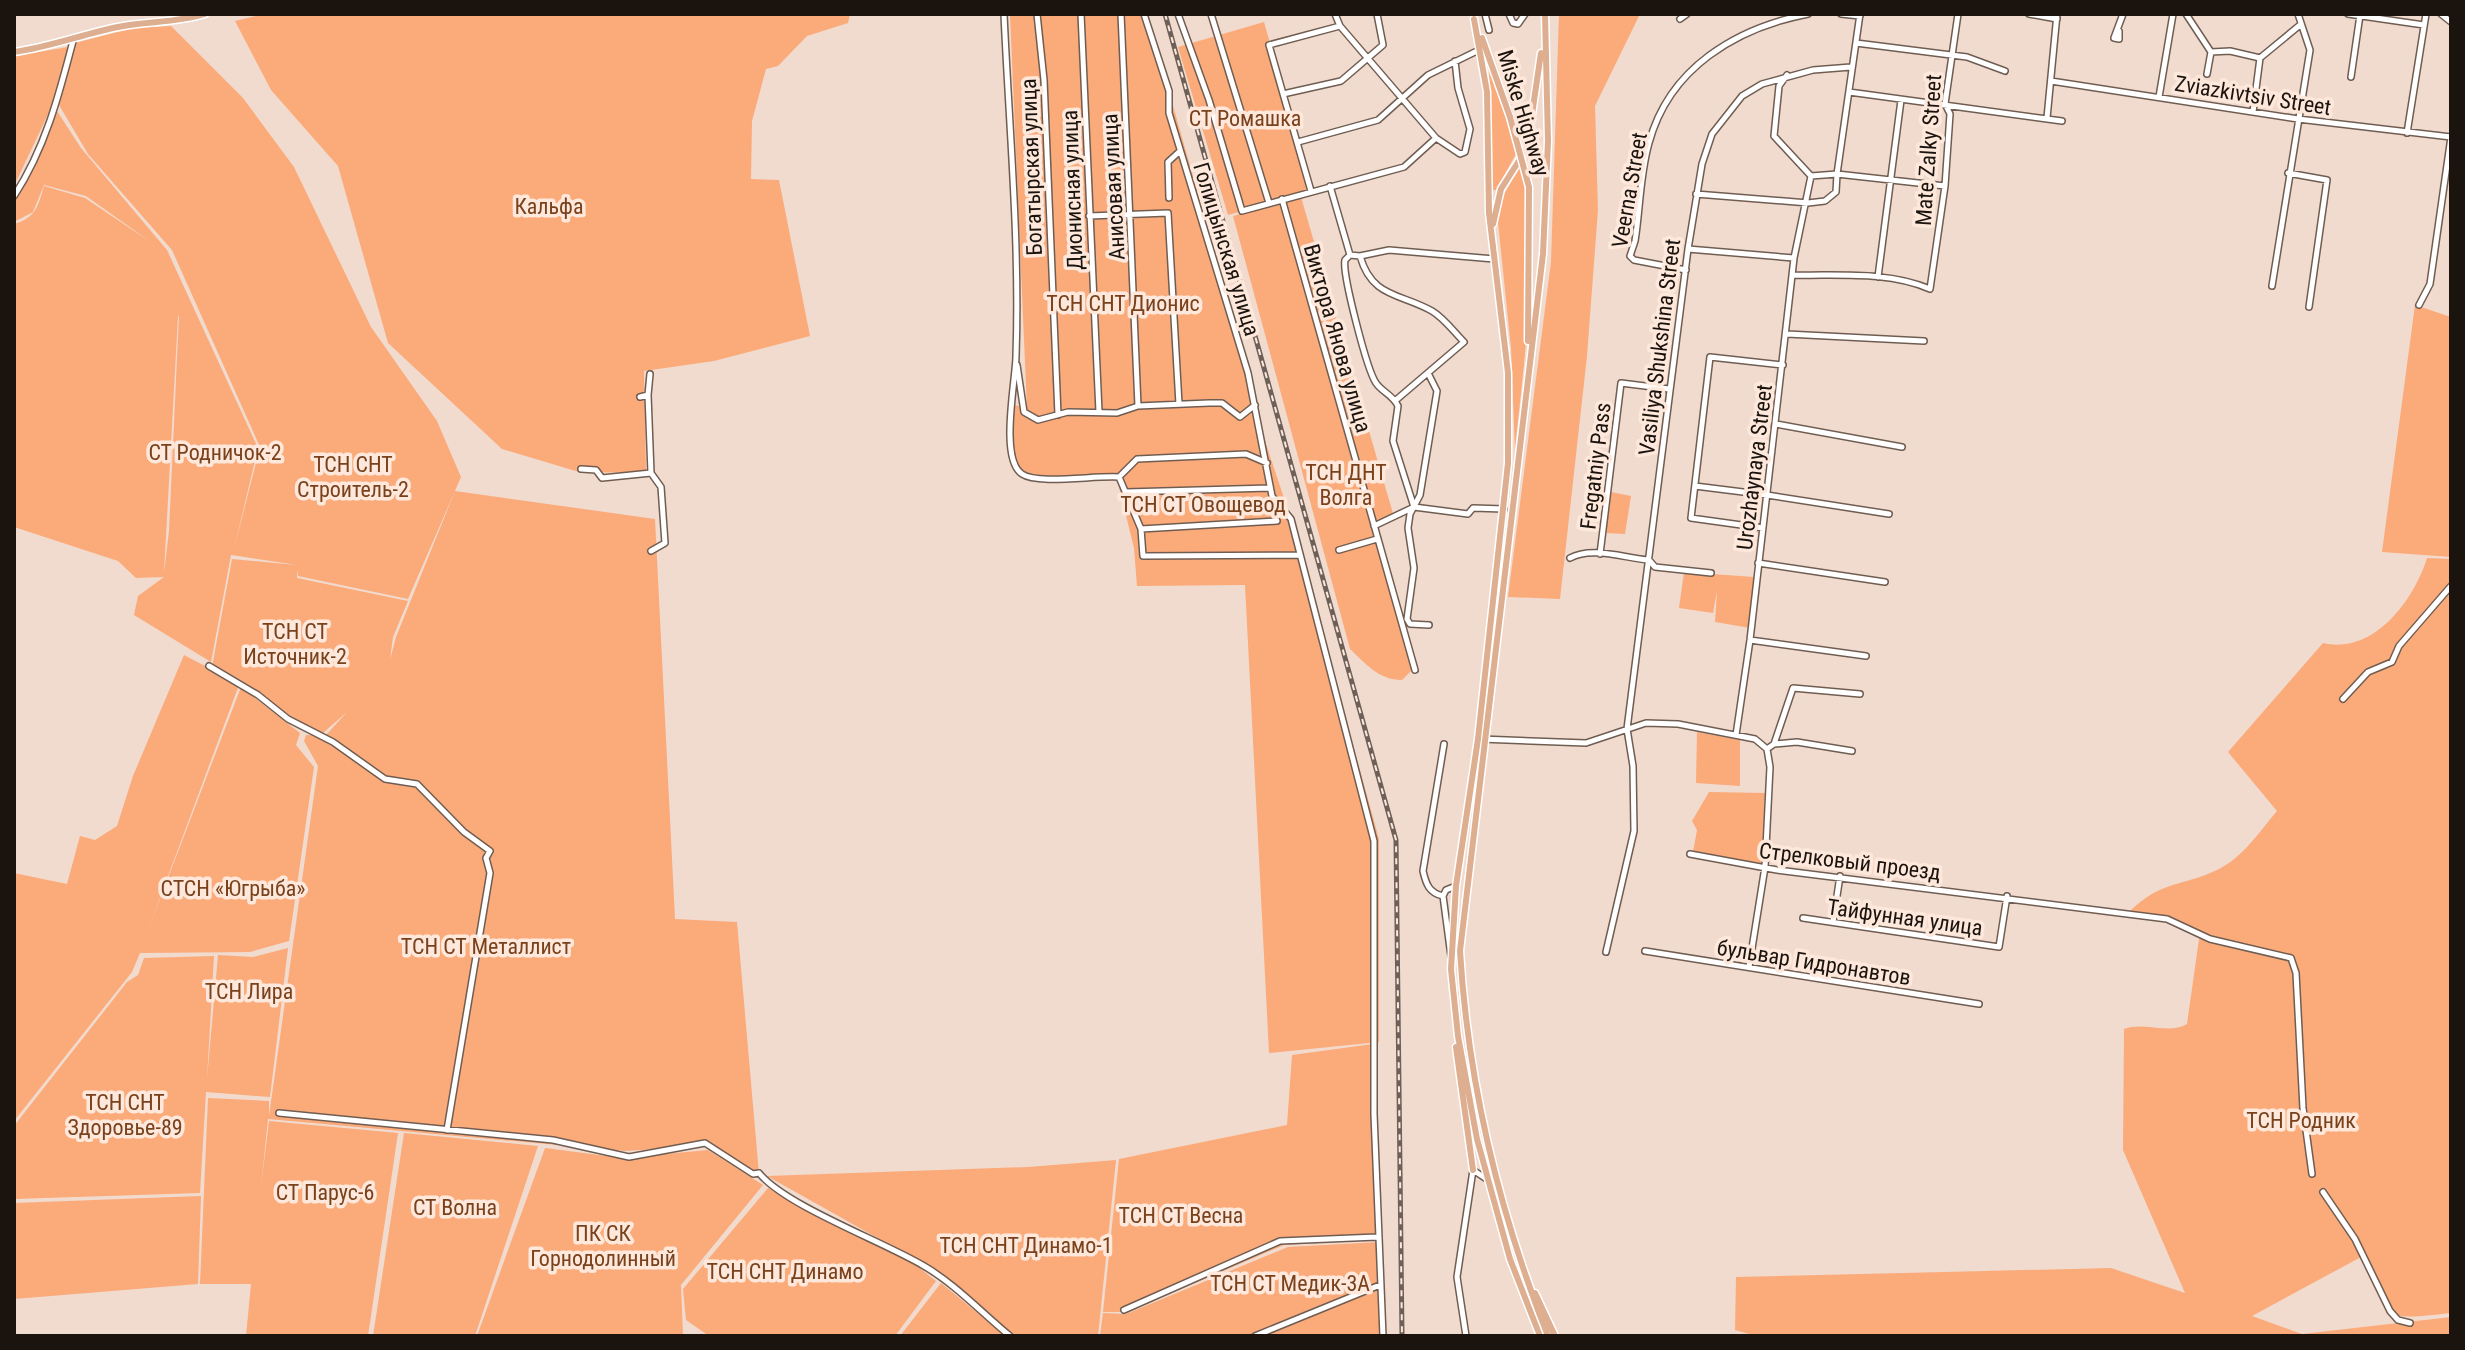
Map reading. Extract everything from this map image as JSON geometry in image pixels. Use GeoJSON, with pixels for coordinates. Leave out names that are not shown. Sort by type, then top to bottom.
{"type":"FeatureCollection","features":[{"type":"Feature","properties":{"kind":"main road"},"geometry":{"type":"LineString","coordinates":[[14,52],[73,41],[119,27],[161,24],[205,14]]}},
{"type":"Feature","properties":{"kind":"main road"},"geometry":{"type":"LineString","coordinates":[[1545,14],[1543,254],[1460,951],[1472,1069],[1485,1139],[1524,1272],[1548,1336]]}},
{"type":"Feature","properties":{"kind":"main road"},"geometry":{"type":"LineString","coordinates":[[1474,16],[1488,110],[1492,239],[1508,373],[1508,463],[1478,739],[1456,886],[1451,957],[1458,1036],[1488,1181],[1510,1259],[1540,1336]]}},
{"type":"Feature","properties":{"kind":"main road","name":"Miske Highway"},"geometry":{"type":"LineString","coordinates":[[1474,16],[1510,117],[1529,187],[1527,369]]}},
{"type":"Feature","properties":{"kind":"main road"},"geometry":{"type":"LineString","coordinates":[[1492,239],[1501,189],[1527,148],[1544,37]]}},
{"type":"Feature","properties":{"kind":"main road"},"geometry":{"type":"LineString","coordinates":[[1527,148],[1532,147],[1542,156],[1546,175]]}},
{"type":"Feature","properties":{"kind":"main road"},"geometry":{"type":"LineString","coordinates":[[1456,886],[1464,899]]}},
{"type":"Feature","properties":{"kind":"main road"},"geometry":{"type":"LineString","coordinates":[[1458,1036],[1457,1071],[1473,1170]]}},
{"type":"Feature","properties":{"kind":"main road"},"geometry":{"type":"LineString","coordinates":[[1524,1272],[1556,1336]]}},
{"type":"Feature","properties":{"kind":"street"},"geometry":{"type":"LineString","coordinates":[[1004,14],[1016,360],[1024,412],[1038,420],[1058,415],[1117,413],[1138,406],[1222,403],[1240,417],[1255,404]]}},
{"type":"Feature","properties":{"kind":"street","name":"Богатырская улица"},"geometry":{"type":"LineString","coordinates":[[1037,14],[1044,80],[1058,415]]}},
{"type":"Feature","properties":{"kind":"street","name":"Дионисная улица"},"geometry":{"type":"LineString","coordinates":[[1081,14],[1099,412]]}},
{"type":"Feature","properties":{"kind":"street","name":"Анисовая улица"},"geometry":{"type":"LineString","coordinates":[[1121,14],[1138,406]]}},
{"type":"Feature","properties":{"kind":"street","name":"Голицынская улица"},"geometry":{"type":"LineString","coordinates":[[1144,14],[1169,91],[1169,113],[1255,404],[1272,496],[1291,519],[1374,841],[1377,1237],[1383,1336]]}},
{"type":"Feature","properties":{"kind":"street"},"geometry":{"type":"LineString","coordinates":[[1178,14],[1242,211],[1404,167],[1436,138]]}},
{"type":"Feature","properties":{"kind":"street"},"geometry":{"type":"LineString","coordinates":[[1211,14],[1269,203]]}},
{"type":"Feature","properties":{"kind":"street"},"geometry":{"type":"LineString","coordinates":[[1335,14],[1340,26],[1436,138],[1454,153],[1465,152],[1470,129],[1458,88],[1455,61]]}},
{"type":"Feature","properties":{"kind":"street"},"geometry":{"type":"LineString","coordinates":[[1283,94],[1341,81],[1385,43],[1377,14]]}},
{"type":"Feature","properties":{"kind":"street"},"geometry":{"type":"LineString","coordinates":[[1485,14],[1489,30]]}},
{"type":"Feature","properties":{"kind":"street"},"geometry":{"type":"LineString","coordinates":[[1509,14],[1513,23],[1518,24],[1525,14]]}},
{"type":"Feature","properties":{"kind":"street"},"geometry":{"type":"LineString","coordinates":[[1680,19],[1687,14]]}},
{"type":"Feature","properties":{"kind":"street","name":"Veerna Street"},"geometry":{"type":"LineString","coordinates":[[1686,270],[1634,260],[1630,256],[1635,241],[1648,144],[1660,113],[1693,68],[1718,47],[1753,27],[1808,14]]}},
{"type":"Feature","properties":{"kind":"street"},"geometry":{"type":"LineString","coordinates":[[1696,194],[1808,203],[1825,201],[1834,195],[1860,15],[1841,14]]}},
{"type":"Feature","properties":{"kind":"street","name":"Mate Zalky Street"},"geometry":{"type":"LineString","coordinates":[[1878,277],[1912,281],[1930,289],[1945,186],[1950,114],[1945,104],[1958,14]]}},
{"type":"Feature","properties":{"kind":"street"},"geometry":{"type":"LineString","coordinates":[[2029,14],[2057,16],[2047,118]]}},
{"type":"Feature","properties":{"kind":"street"},"geometry":{"type":"LineString","coordinates":[[2119,31],[2123,14]]}},
{"type":"Feature","properties":{"kind":"street"},"geometry":{"type":"LineString","coordinates":[[2159,97],[2173,14]]}},
{"type":"Feature","properties":{"kind":"street"},"geometry":{"type":"LineString","coordinates":[[2186,14],[2211,52],[2207,74]]}},
{"type":"Feature","properties":{"kind":"street"},"geometry":{"type":"LineString","coordinates":[[2272,286],[2310,50],[2298,14]]}},
{"type":"Feature","properties":{"kind":"street"},"geometry":{"type":"LineString","coordinates":[[2348,14],[2424,25]]}},
{"type":"Feature","properties":{"kind":"street"},"geometry":{"type":"LineString","coordinates":[[2407,133],[2426,14]]}},
{"type":"Feature","properties":{"kind":"street"},"geometry":{"type":"LineString","coordinates":[[2441,14],[2451,22]]}},
{"type":"Feature","properties":{"kind":"street"},"geometry":{"type":"LineString","coordinates":[[2351,77],[2360,15]]}},
{"type":"Feature","properties":{"kind":"street"},"geometry":{"type":"LineString","coordinates":[[2253,112],[2260,58],[2300,25]]}},
{"type":"Feature","properties":{"kind":"street"},"geometry":{"type":"LineString","coordinates":[[1311,191],[1269,45],[1340,26]]}},
{"type":"Feature","properties":{"kind":"street"},"geometry":{"type":"LineString","coordinates":[[14,196],[26,177],[56,107],[73,41]]}},
{"type":"Feature","properties":{"kind":"street"},"geometry":{"type":"LineString","coordinates":[[1856,43],[1976,59],[2005,71]]}},
{"type":"Feature","properties":{"kind":"street"},"geometry":{"type":"LineString","coordinates":[[1298,142],[1378,120],[1428,75],[1481,49]]}},
{"type":"Feature","properties":{"kind":"street"},"geometry":{"type":"LineString","coordinates":[[2211,52],[2230,51],[2260,58]]}},
{"type":"Feature","properties":{"kind":"street","name":"Vasiliya Shukshina Street"},"geometry":{"type":"LineString","coordinates":[[1606,952],[1634,831],[1633,766],[1627,729],[1688,249],[1696,194],[1712,134],[1742,96],[1787,75],[1827,67],[1851,67]]}},
{"type":"Feature","properties":{"kind":"street"},"geometry":{"type":"LineString","coordinates":[[1787,75],[1779,86],[1774,136],[1811,176],[1837,174],[1945,186]]}},
{"type":"Feature","properties":{"kind":"street","name":"Zviazkivtsiv Street"},"geometry":{"type":"LineString","coordinates":[[2051,81],[2298,119],[2451,137]]}},
{"type":"Feature","properties":{"kind":"street"},"geometry":{"type":"LineString","coordinates":[[1848,92],[2062,121]]}},
{"type":"Feature","properties":{"kind":"street"},"geometry":{"type":"LineString","coordinates":[[1793,275],[1878,277],[1901,100]]}},
{"type":"Feature","properties":{"kind":"street"},"geometry":{"type":"LineString","coordinates":[[2419,305],[2430,284],[2451,137]]}},
{"type":"Feature","properties":{"kind":"street"},"geometry":{"type":"LineString","coordinates":[[1169,198],[1168,162],[1180,151]]}},
{"type":"Feature","properties":{"kind":"street"},"geometry":{"type":"LineString","coordinates":[[2288,173],[2327,180],[2309,307]]}},
{"type":"Feature","properties":{"kind":"street","name":"Urozhaynaya Street"},"geometry":{"type":"LineString","coordinates":[[1736,735],[1750,640],[1794,258],[1808,203],[1811,176]]}},
{"type":"Feature","properties":{"kind":"street"},"geometry":{"type":"LineString","coordinates":[[1330,186],[1350,255]]}},
{"type":"Feature","properties":{"kind":"street","name":"Виктора Янова улица"},"geometry":{"type":"LineString","coordinates":[[1282,199],[1415,670]]}},
{"type":"Feature","properties":{"kind":"street"},"geometry":{"type":"LineString","coordinates":[[1089,216],[1168,213],[1179,404]]}},
{"type":"Feature","properties":{"kind":"street"},"geometry":{"type":"LineString","coordinates":[[1688,249],[1794,258]]}},
{"type":"Feature","properties":{"kind":"street"},"geometry":{"type":"LineString","coordinates":[[1350,255],[1389,250],[1494,259]]}},
{"type":"Feature","properties":{"kind":"street"},"geometry":{"type":"LineString","coordinates":[[1350,255],[1345,260],[1344,275],[1375,382],[1396,400]]}},
{"type":"Feature","properties":{"kind":"street"},"geometry":{"type":"LineString","coordinates":[[1360,256],[1365,273],[1390,296],[1433,312],[1464,342],[1396,400],[1394,447],[1414,507]]}},
{"type":"Feature","properties":{"kind":"street"},"geometry":{"type":"LineString","coordinates":[[1787,334],[1924,341]]}},
{"type":"Feature","properties":{"kind":"street"},"geometry":{"type":"LineString","coordinates":[[1763,528],[1691,518],[1710,357],[1783,365]]}},
{"type":"Feature","properties":{"kind":"street"},"geometry":{"type":"LineString","coordinates":[[1016,360],[1010,411],[1013,463],[1021,474],[1037,478],[1119,477],[1137,459],[1246,454],[1267,463]]}},
{"type":"Feature","properties":{"kind":"street"},"geometry":{"type":"LineString","coordinates":[[1428,373],[1437,391],[1420,495],[1408,528],[1414,568],[1408,623],[1429,625]]}},
{"type":"Feature","properties":{"kind":"street"},"geometry":{"type":"LineString","coordinates":[[650,374],[651,473],[661,487],[665,543],[651,551]]}},
{"type":"Feature","properties":{"kind":"street","name":"Fregatniy Pass"},"geometry":{"type":"LineString","coordinates":[[1600,554],[1621,383],[1669,389]]}},
{"type":"Feature","properties":{"kind":"street"},"geometry":{"type":"LineString","coordinates":[[640,397],[648,395]]}},
{"type":"Feature","properties":{"kind":"street"},"geometry":{"type":"LineString","coordinates":[[1776,424],[1902,447]]}},
{"type":"Feature","properties":{"kind":"street"},"geometry":{"type":"LineString","coordinates":[[581,469],[596,470],[602,478],[651,473]]}},
{"type":"Feature","properties":{"kind":"street"},"geometry":{"type":"LineString","coordinates":[[1119,477],[1141,529],[1143,556],[1151,559],[1300,555]]}},
{"type":"Feature","properties":{"kind":"street"},"geometry":{"type":"LineString","coordinates":[[1695,486],[1889,514]]}},
{"type":"Feature","properties":{"kind":"street"},"geometry":{"type":"LineString","coordinates":[[1126,492],[1270,488]]}},
{"type":"Feature","properties":{"kind":"street"},"geometry":{"type":"LineString","coordinates":[[1374,526],[1414,507],[1468,514],[1473,508],[1504,509]]}},
{"type":"Feature","properties":{"kind":"street"},"geometry":{"type":"LineString","coordinates":[[1141,529],[1277,521]]}},
{"type":"Feature","properties":{"kind":"street"},"geometry":{"type":"LineString","coordinates":[[1339,550],[1377,539]]}},
{"type":"Feature","properties":{"kind":"street"},"geometry":{"type":"LineString","coordinates":[[1570,558],[1581,552],[1600,554],[1649,560],[1655,567],[1711,573]]}},
{"type":"Feature","properties":{"kind":"street"},"geometry":{"type":"LineString","coordinates":[[1758,563],[1885,582]]}},
{"type":"Feature","properties":{"kind":"street"},"geometry":{"type":"LineString","coordinates":[[2343,699],[2368,672],[2392,662],[2399,646],[2451,586]]}},
{"type":"Feature","properties":{"kind":"street"},"geometry":{"type":"LineString","coordinates":[[1750,640],[1866,656]]}},
{"type":"Feature","properties":{"kind":"street"},"geometry":{"type":"LineString","coordinates":[[209,666],[258,695],[288,719],[333,742],[385,779],[417,784],[464,832],[490,851],[486,858],[490,873],[447,1130]]}},
{"type":"Feature","properties":{"kind":"street"},"geometry":{"type":"LineString","coordinates":[[1774,744],[1793,688],[1860,694]]}},
{"type":"Feature","properties":{"kind":"street"},"geometry":{"type":"LineString","coordinates":[[1478,739],[1586,743],[1646,723],[1678,724],[1755,739],[1767,749],[1770,767],[1765,867],[1749,967]]}},
{"type":"Feature","properties":{"kind":"street"},"geometry":{"type":"LineString","coordinates":[[1767,749],[1774,744],[1797,742],[1852,751]]}},
{"type":"Feature","properties":{"kind":"street"},"geometry":{"type":"LineString","coordinates":[[1443,896],[1435,895],[1427,886],[1423,871],[1444,744]]}},
{"type":"Feature","properties":{"kind":"street","name":"Стрелковый проезд"},"geometry":{"type":"LineString","coordinates":[[1690,854],[1765,867],[2167,919],[2210,939],[2291,958],[2296,973],[2302,1093],[2312,1174]]}},
{"type":"Feature","properties":{"kind":"street"},"geometry":{"type":"LineString","coordinates":[[1833,922],[1840,876]]}},
{"type":"Feature","properties":{"kind":"street"},"geometry":{"type":"LineString","coordinates":[[1451,957],[1443,896],[1446,890],[1456,886]]}},
{"type":"Feature","properties":{"kind":"street","name":"Тайфунная улица"},"geometry":{"type":"LineString","coordinates":[[1803,918],[1999,947],[2007,896]]}},
{"type":"Feature","properties":{"kind":"street","name":"бульвар Гидронавтов"},"geometry":{"type":"LineString","coordinates":[[1645,951],[1979,1004]]}},
{"type":"Feature","properties":{"kind":"street"},"geometry":{"type":"LineString","coordinates":[[279,1113],[553,1140],[629,1157],[705,1143],[753,1174],[759,1173],[768,1184],[928,1268],[1010,1336]]}},
{"type":"Feature","properties":{"kind":"street"},"geometry":{"type":"LineString","coordinates":[[1466,1336],[1457,1277],[1473,1170],[1488,1181]]}},
{"type":"Feature","properties":{"kind":"street"},"geometry":{"type":"LineString","coordinates":[[2323,1192],[2355,1239],[2390,1311],[2398,1320],[2410,1323]]}},
{"type":"Feature","properties":{"kind":"street"},"geometry":{"type":"LineString","coordinates":[[1124,1310],[1280,1241],[1377,1237]]}},
{"type":"Feature","properties":{"kind":"street"},"geometry":{"type":"LineString","coordinates":[[1255,1336],[1380,1285]]}},
{"type":"Feature","properties":{"kind":"green space","name":"Кальфа"},"geometry":{"type":"Polygon","coordinates":[[[265,14],[850,14],[848,23],[807,36],[778,66],[766,69],[752,121],[751,179],[779,180],[810,336],[714,361],[644,371],[646,473],[579,472],[502,449],[388,343],[338,166],[271,90],[235,21],[265,14]]]}},
{"type":"Feature","properties":{"kind":"green space"},"geometry":{"type":"Polygon","coordinates":[[[1010,14],[1147,14],[1210,236],[1254,411],[1236,414],[1243,418],[1255,411],[1288,510],[1379,839],[1379,1042],[1269,1053],[1245,585],[1137,586],[1134,548],[1117,479],[1021,478],[1010,463],[1008,404],[1027,409],[1010,14]]]}},
{"type":"Feature","properties":{"kind":"green space"},"geometry":{"type":"Polygon","coordinates":[[[1559,14],[1640,14],[1595,106],[1598,210],[1587,356],[1560,599],[1508,597],[1551,262],[1559,14]]]}},
{"type":"Feature","properties":{"kind":"green space","name":"СТ Ромашка"},"geometry":{"type":"Polygon","coordinates":[[[1264,22],[1312,192],[1228,215],[1178,47],[1264,22]]]}},
{"type":"Feature","properties":{"kind":"green space"},"geometry":{"type":"Polygon","coordinates":[[[171,26],[243,98],[294,167],[371,327],[437,421],[461,477],[408,599],[298,576],[297,570],[297,578],[408,601],[393,637],[390,660],[396,637],[455,491],[655,519],[675,919],[737,922],[759,1174],[706,1146],[625,1151],[268,1119],[261,1187],[269,1121],[398,1133],[368,1336],[246,1336],[251,1284],[200,1284],[208,1098],[269,1101],[269,1116],[318,766],[304,741],[306,735],[326,735],[347,712],[323,733],[315,731],[239,685],[148,930],[241,687],[300,733],[296,745],[314,767],[289,941],[250,952],[140,953],[132,972],[14,1121],[14,873],[67,884],[80,836],[95,840],[117,826],[133,776],[184,655],[224,676],[212,667],[232,559],[297,565],[231,555],[211,662],[134,615],[138,596],[164,577],[136,578],[118,561],[14,527],[14,224],[32,215],[44,186],[85,198],[152,243],[86,196],[44,185],[33,212],[14,222],[14,190],[24,176],[51,110],[57,111],[81,148],[167,250],[258,448],[234,549],[260,447],[172,250],[88,154],[59,105],[75,43],[133,28],[171,26]],[[179,315],[164,573],[169,531],[179,315]]]}},
{"type":"Feature","properties":{"kind":"green space"},"geometry":{"type":"Polygon","coordinates":[[[68,47],[53,104],[14,186],[14,56],[68,47]]]}},
{"type":"Feature","properties":{"kind":"green space"},"geometry":{"type":"Polygon","coordinates":[[[1489,63],[1517,152],[1496,190],[1492,190],[1489,63]]]}},
{"type":"Feature","properties":{"kind":"green space"},"geometry":{"type":"Polygon","coordinates":[[[1520,167],[1527,193],[1531,265],[1515,451],[1511,348],[1498,222],[1503,196],[1520,167]]]}},
{"type":"Feature","properties":{"kind":"green space","name":"ТСН ДНТ Волга"},"geometry":{"type":"Polygon","coordinates":[[[1301,197],[1394,517],[1371,525],[1412,670],[1402,680],[1380,674],[1350,649],[1233,216],[1301,197]]]}},
{"type":"Feature","properties":{"kind":"green space"},"geometry":{"type":"Polygon","coordinates":[[[2415,305],[2451,317],[2451,557],[2382,552],[2415,305]]]}},
{"type":"Feature","properties":{"kind":"green space"},"geometry":{"type":"Polygon","coordinates":[[[1611,492],[1631,496],[1625,534],[1606,533],[1611,492]]]}},
{"type":"Feature","properties":{"kind":"green space","name":"ТСН Родник"},"geometry":{"type":"Polygon","coordinates":[[[2427,558],[2451,559],[2451,1313],[2410,1316],[2390,1312],[2361,1257],[2252,1316],[2302,1334],[2451,1317],[2451,1336],[1756,1336],[1735,1330],[1736,1277],[2111,1268],[2185,1293],[2123,1150],[2124,1029],[2140,1026],[2172,1028],[2187,1024],[2200,932],[2171,918],[2129,912],[2162,889],[2228,864],[2258,835],[2277,811],[2228,752],[2323,643],[2342,645],[2359,641],[2389,621],[2412,591],[2427,558]]]}},
{"type":"Feature","properties":{"kind":"green space"},"geometry":{"type":"Polygon","coordinates":[[[1684,572],[1754,577],[1750,628],[1715,622],[1717,591],[1713,613],[1679,608],[1684,572]]]}},
{"type":"Feature","properties":{"kind":"green space"},"geometry":{"type":"Polygon","coordinates":[[[1697,732],[1740,740],[1740,786],[1696,783],[1697,732]]]}},
{"type":"Feature","properties":{"kind":"green space"},"geometry":{"type":"Polygon","coordinates":[[[1709,792],[1765,793],[1761,864],[1693,852],[1697,830],[1692,821],[1709,792]]]}},
{"type":"Feature","properties":{"kind":"green space","name":"ТСН СНТ Здоровье-89"},"geometry":{"type":"Polygon","coordinates":[[[288,948],[270,1097],[206,1092],[200,1193],[14,1199],[14,1126],[127,982],[138,975],[144,958],[214,956],[207,1079],[218,955],[253,957],[288,948]]]}},
{"type":"Feature","properties":{"kind":"green space","name":"ТСН СТ Весна"},"geometry":{"type":"Polygon","coordinates":[[[1373,1044],[1376,1240],[1284,1245],[1127,1312],[1103,1312],[1119,1159],[1287,1125],[1292,1055],[1373,1044]]]}},
{"type":"Feature","properties":{"kind":"green space","name":"СТ Волна"},"geometry":{"type":"Polygon","coordinates":[[[404,1133],[538,1146],[475,1336],[373,1336],[404,1133]]]}},
{"type":"Feature","properties":{"kind":"green space","name":"ПК СК Горнодолинный"},"geometry":{"type":"Polygon","coordinates":[[[545,1148],[622,1158],[708,1150],[763,1185],[681,1285],[683,1336],[477,1336],[545,1148]]]}},
{"type":"Feature","properties":{"kind":"green space","name":"ТСН СНТ Динамо-1"},"geometry":{"type":"Polygon","coordinates":[[[1116,1160],[1098,1336],[1014,1336],[931,1268],[767,1176],[1028,1167],[1116,1160]]]}},
{"type":"Feature","properties":{"kind":"green space","name":"ТСН СНТ Динамо"},"geometry":{"type":"Polygon","coordinates":[[[768,1188],[912,1262],[936,1281],[895,1336],[709,1336],[686,1320],[683,1289],[768,1188]]]}},
{"type":"Feature","properties":{"kind":"green space"},"geometry":{"type":"Polygon","coordinates":[[[201,1196],[198,1284],[14,1299],[14,1203],[201,1196]]]}},
{"type":"Feature","properties":{"kind":"green space","name":"ТСН СТ Медик-3А"},"geometry":{"type":"Polygon","coordinates":[[[1380,1242],[1381,1284],[1255,1336],[1100,1336],[1103,1313],[1126,1314],[1288,1247],[1380,1242]]]}},
{"type":"Feature","properties":{"kind":"green space"},"geometry":{"type":"Polygon","coordinates":[[[941,1283],[1006,1336],[900,1336],[941,1283]]]}},
{"type":"Feature","properties":{"kind":"green space"},"geometry":{"type":"Polygon","coordinates":[[[1382,1287],[1386,1336],[1261,1336],[1382,1287]]]}},
{"type":"Feature","properties":{"kind":"railway"},"geometry":{"type":"LineString","coordinates":[[1165,14],[1396,840],[1402,1336]]}},
{"type":"Feature","properties":{"kind":"park label","name":"ТСН СНТ Дионис"},"geometry":{"type":"Point","coordinates":[1123,303]}},
{"type":"Feature","properties":{"kind":"park label","name":"СТ Родничок-2"},"geometry":{"type":"Point","coordinates":[215,452]}},
{"type":"Feature","properties":{"kind":"park label","name":"ТСН СНТ Строитель-2"},"geometry":{"type":"Point","coordinates":[353,476]}},
{"type":"Feature","properties":{"kind":"park label","name":"ТСН СТ Овощевод"},"geometry":{"type":"Point","coordinates":[1203,504]}},
{"type":"Feature","properties":{"kind":"park label","name":"ТСН СТ Источник-2"},"geometry":{"type":"Point","coordinates":[295,644]}},
{"type":"Feature","properties":{"kind":"park label","name":"СТСН «Югрыба»"},"geometry":{"type":"Point","coordinates":[233,888]}},
{"type":"Feature","properties":{"kind":"park label","name":"ТСН СТ Металлист"},"geometry":{"type":"Point","coordinates":[486,946]}},
{"type":"Feature","properties":{"kind":"park label","name":"ТСН Лира"},"geometry":{"type":"Point","coordinates":[249,991]}},
{"type":"Feature","properties":{"kind":"park label","name":"СТ Парус-6"},"geometry":{"type":"Point","coordinates":[325,1192]}}]}
